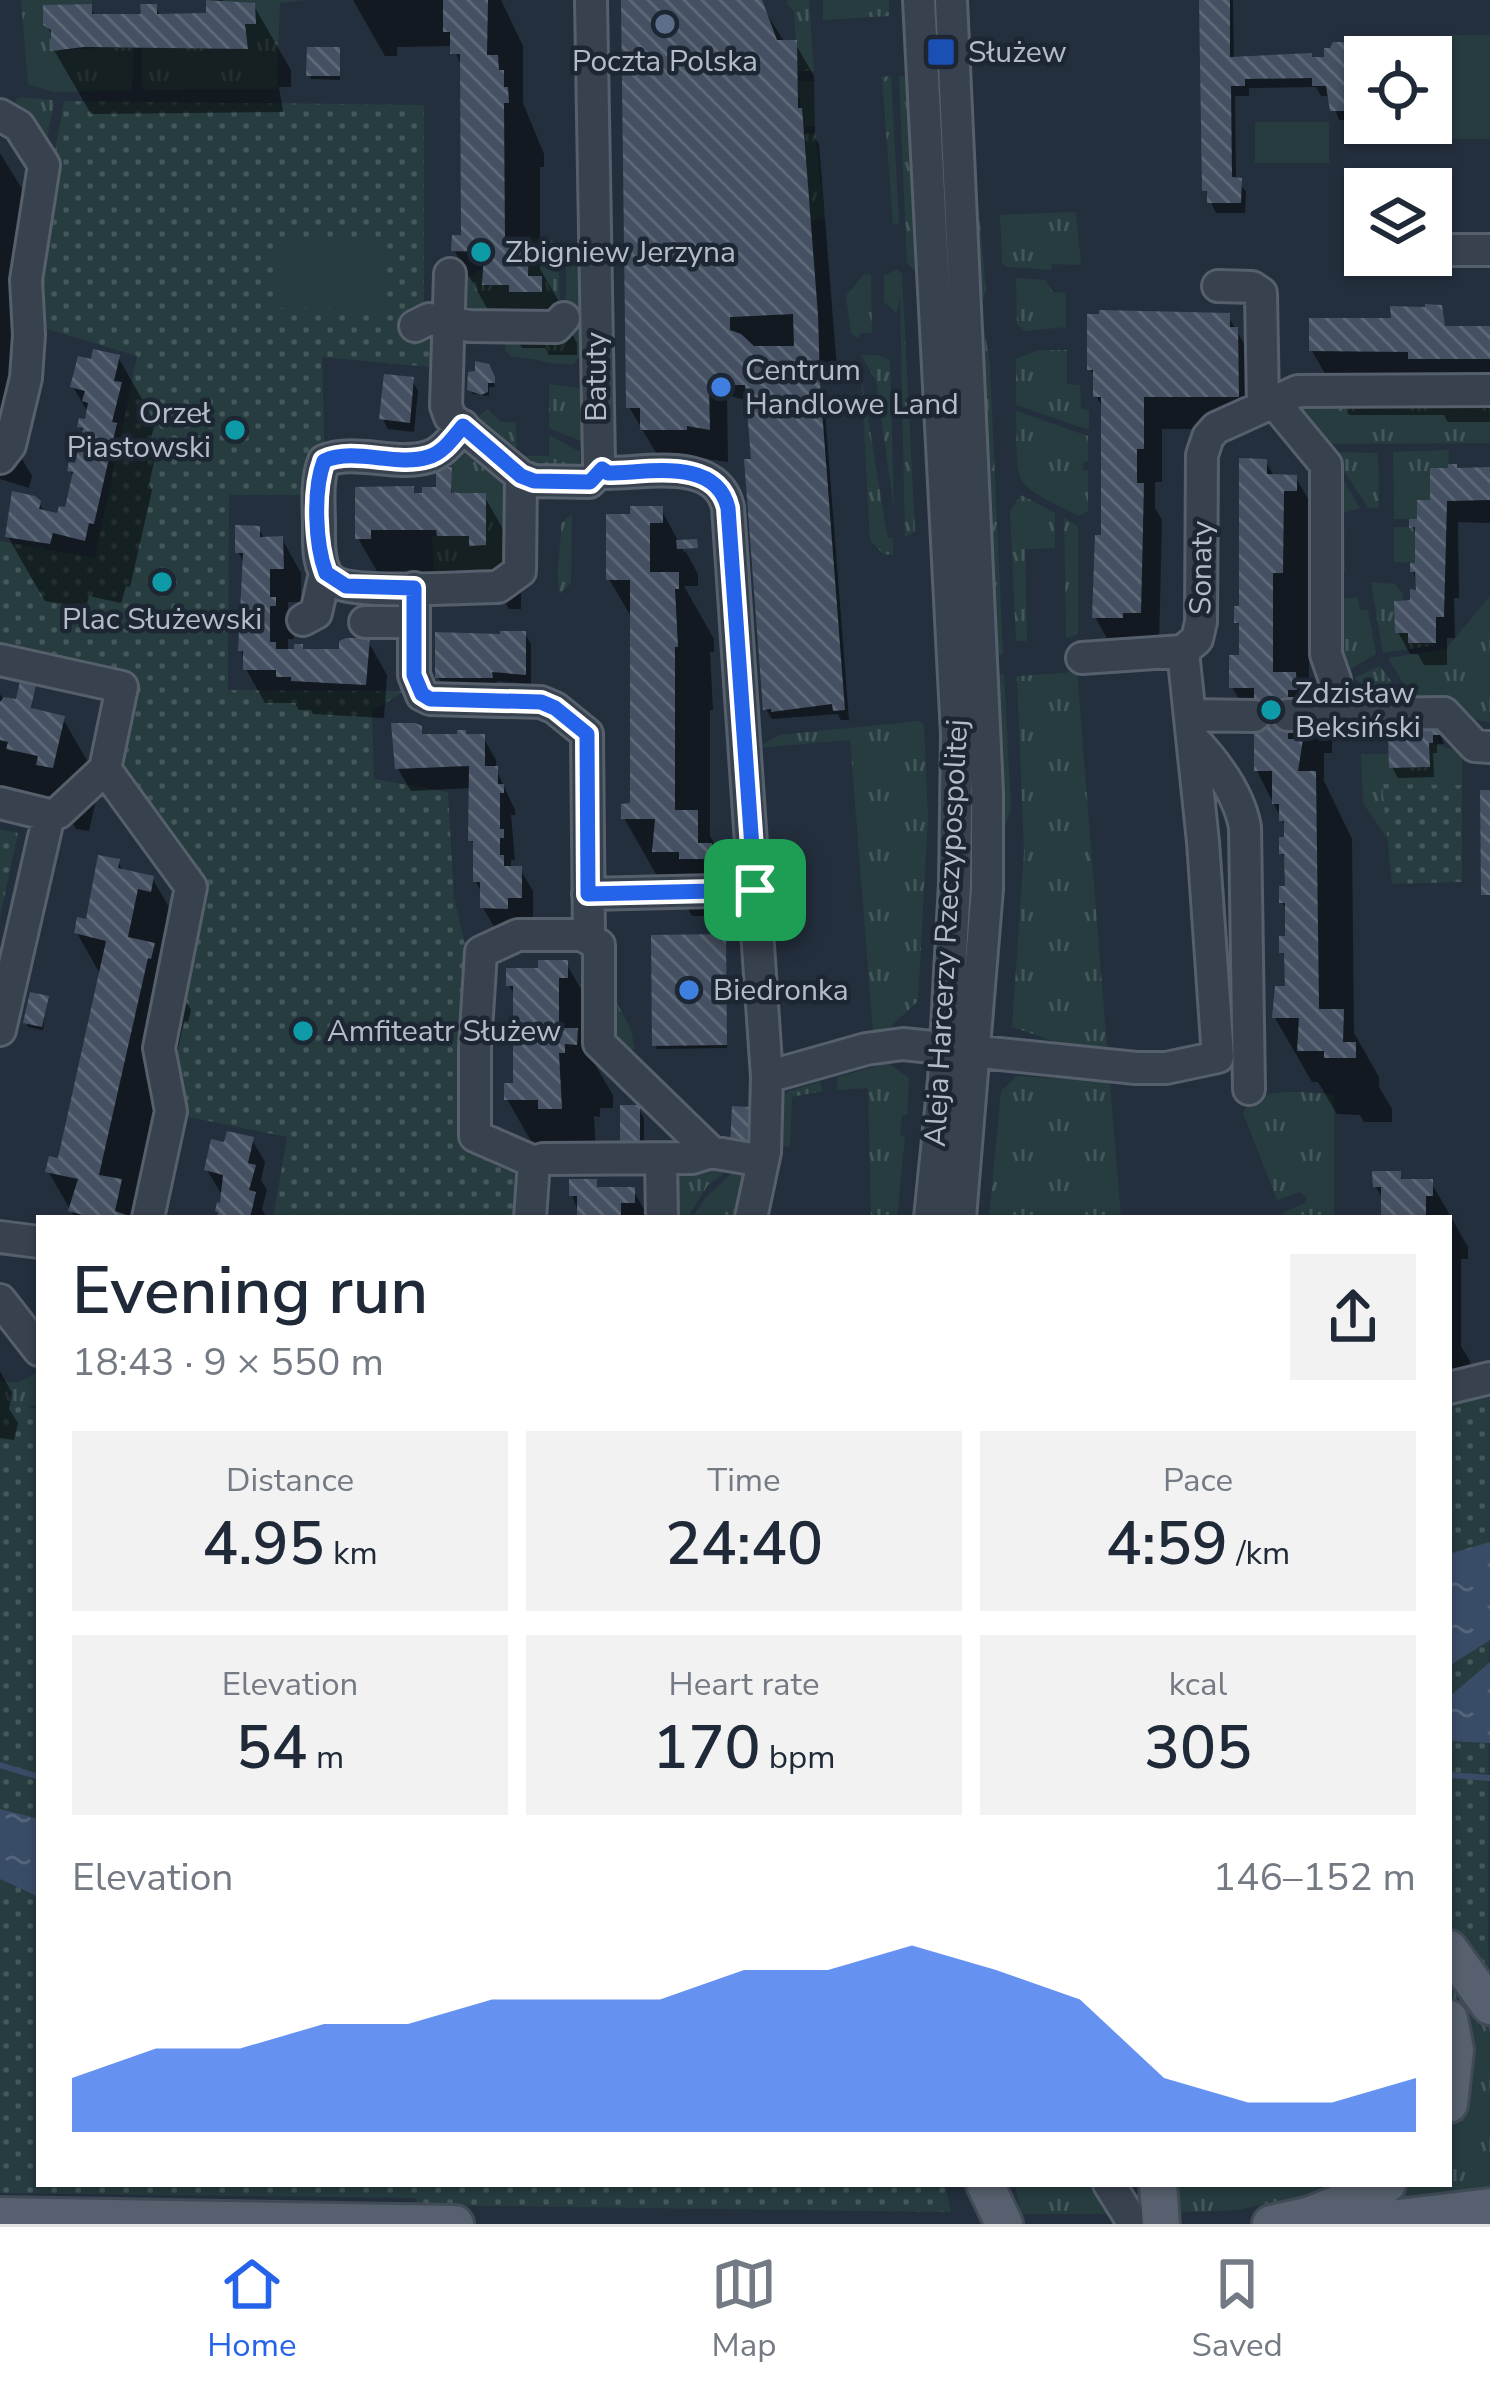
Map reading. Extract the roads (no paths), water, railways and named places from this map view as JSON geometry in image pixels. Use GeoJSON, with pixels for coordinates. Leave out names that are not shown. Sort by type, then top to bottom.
{"type":"FeatureCollection","features":[{"type":"Feature","properties":{"kind":"main road"},"geometry":{"type":"LineString","coordinates":[[1452,1953],[1490,2006]]}},
{"type":"Feature","properties":{"kind":"main road"},"geometry":{"type":"LineString","coordinates":[[1452,2034],[1452,2077]]}},
{"type":"Feature","properties":{"kind":"main road"},"geometry":{"type":"LineString","coordinates":[[986,2187],[1005,2224]]}},
{"type":"Feature","properties":{"kind":"main road"},"geometry":{"type":"LineString","coordinates":[[1159,2187],[1162,2224]]}},
{"type":"Feature","properties":{"kind":"main road"},"geometry":{"type":"LineString","coordinates":[[1271,2224],[1311,2215],[1380,2187]]}},
{"type":"Feature","properties":{"kind":"main road"},"geometry":{"type":"LineString","coordinates":[[1346,2224],[1490,2207]]}},
{"type":"Feature","properties":{"kind":"main road"},"geometry":{"type":"LineString","coordinates":[[0,2216],[455,2224]]}},
{"type":"Feature","properties":{"kind":"street","name":"Batuty"},"geometry":{"type":"LineString","coordinates":[[591,0],[596,450],[602,469]]}},
{"type":"Feature","properties":{"kind":"street","name":"Aleja Harcerzy Rzeczypospolitej"},"geometry":{"type":"LineString","coordinates":[[919,0],[957,722],[960,1215]]}},
{"type":"Feature","properties":{"kind":"street","name":"Aleja Harcerzy Rzeczypospolitej"},"geometry":{"type":"LineString","coordinates":[[931,1215],[987,890],[987,793],[951,0]]}},
{"type":"Feature","properties":{"kind":"street"},"geometry":{"type":"LineString","coordinates":[[0,116],[20,126],[44,165],[26,280],[26,378],[10,445],[0,458]]}},
{"type":"Feature","properties":{"kind":"street"},"geometry":{"type":"LineString","coordinates":[[1452,250],[1490,250]]}},
{"type":"Feature","properties":{"kind":"street"},"geometry":{"type":"LineString","coordinates":[[450,274],[446,406],[450,417],[521,476],[534,481],[590,482],[602,469],[608,473],[691,473],[713,480],[725,496],[767,1077],[764,1161],[752,1215]]}},
{"type":"Feature","properties":{"kind":"street"},"geometry":{"type":"LineString","coordinates":[[1218,286],[1252,287],[1261,293],[1269,405],[1326,465],[1326,654],[1335,680],[1335,715]]}},
{"type":"Feature","properties":{"kind":"street"},"geometry":{"type":"LineString","coordinates":[[415,326],[425,319],[470,326],[556,327],[563,318]]}},
{"type":"Feature","properties":{"kind":"street","name":"Sonaty"},"geometry":{"type":"LineString","coordinates":[[960,1049],[1136,1068],[1166,1068],[1218,1057],[1183,651],[1197,639],[1202,608],[1203,448],[1216,428],[1298,391],[1490,391]]}},
{"type":"Feature","properties":{"kind":"street"},"geometry":{"type":"LineString","coordinates":[[303,620],[316,613],[326,573],[320,544],[324,461],[427,458],[442,450],[463,426]]}},
{"type":"Feature","properties":{"kind":"street"},"geometry":{"type":"LineString","coordinates":[[326,573],[346,586],[498,587],[520,571],[521,476]]}},
{"type":"Feature","properties":{"kind":"street"},"geometry":{"type":"LineString","coordinates":[[414,588],[414,675],[422,694],[430,699],[541,702],[587,734],[588,894],[599,1043],[711,1152]]}},
{"type":"Feature","properties":{"kind":"street"},"geometry":{"type":"LineString","coordinates":[[365,622],[414,622]]}},
{"type":"Feature","properties":{"kind":"street"},"geometry":{"type":"LineString","coordinates":[[1082,658],[1183,651]]}},
{"type":"Feature","properties":{"kind":"street"},"geometry":{"type":"LineString","coordinates":[[0,660],[122,687],[105,769],[58,813],[0,803]]}},
{"type":"Feature","properties":{"kind":"street"},"geometry":{"type":"LineString","coordinates":[[1288,715],[1444,713],[1475,746],[1490,747]]}},
{"type":"Feature","properties":{"kind":"street"},"geometry":{"type":"LineString","coordinates":[[1249,1089],[1245,827],[1242,813],[1191,727],[1254,716]]}},
{"type":"Feature","properties":{"kind":"street"},"geometry":{"type":"LineString","coordinates":[[105,769],[190,887],[175,985],[159,1048],[171,1111],[149,1215]]}},
{"type":"Feature","properties":{"kind":"street"},"geometry":{"type":"LineString","coordinates":[[0,1030],[49,814]]}},
{"type":"Feature","properties":{"kind":"street"},"geometry":{"type":"LineString","coordinates":[[588,894],[755,890]]}},
{"type":"Feature","properties":{"kind":"street"},"geometry":{"type":"LineString","coordinates":[[594,941],[518,935],[482,952],[475,1136],[534,1162],[692,1158],[711,1152],[764,1161]]}},
{"type":"Feature","properties":{"kind":"street"},"geometry":{"type":"LineString","coordinates":[[767,1077],[883,1046],[960,1049]]}},
{"type":"Feature","properties":{"kind":"street"},"geometry":{"type":"LineString","coordinates":[[661,1159],[662,1215]]}},
{"type":"Feature","properties":{"kind":"street"},"geometry":{"type":"LineString","coordinates":[[530,1215],[534,1162]]}},
{"type":"Feature","properties":{"kind":"street"},"geometry":{"type":"LineString","coordinates":[[0,1237],[36,1242]]}},
{"type":"Feature","properties":{"kind":"street"},"geometry":{"type":"LineString","coordinates":[[0,1300],[36,1346]]}},
{"type":"Feature","properties":{"kind":"street"},"geometry":{"type":"LineString","coordinates":[[1452,1387],[1490,1378]]}},
{"type":"Feature","properties":{"kind":"street"},"geometry":{"type":"LineString","coordinates":[[1001,2187],[1005,2224]]}},
{"type":"Feature","properties":{"kind":"street"},"geometry":{"type":"LineString","coordinates":[[1111,2187],[1134,2224]]}},
{"type":"Feature","properties":{"kind":"water"},"geometry":{"type":"Polygon","coordinates":[[[1490,1542],[1490,1640],[1452,1664],[1452,1553],[1490,1542]]]}},
{"type":"Feature","properties":{"kind":"water"},"geometry":{"type":"Polygon","coordinates":[[[1490,1662],[1490,1743],[1452,1741],[1452,1694],[1490,1662]]]}},
{"type":"Feature","properties":{"kind":"water"},"geometry":{"type":"Polygon","coordinates":[[[0,1809],[36,1818],[36,1896],[0,1879],[0,1809]]]}},
{"type":"Feature","properties":{"kind":"waterway"},"geometry":{"type":"LineString","coordinates":[[0,1765],[36,1776]]}},
{"type":"Feature","properties":{"kind":"waterway"},"geometry":{"type":"LineString","coordinates":[[1452,1775],[1490,1778]]}},
{"type":"Feature","properties":{"kind":"place","name":"Poczta Polska"},"geometry":{"type":"Point","coordinates":[665,24]}},
{"type":"Feature","properties":{"kind":"place","name":"Służew"},"geometry":{"type":"Point","coordinates":[941,52]}},
{"type":"Feature","properties":{"kind":"place","name":"Zbigniew Jerzyna"},"geometry":{"type":"Point","coordinates":[481,252]}},
{"type":"Feature","properties":{"kind":"place","name":"Centrum Handlowe Land"},"geometry":{"type":"Point","coordinates":[721,387]}},
{"type":"Feature","properties":{"kind":"place","name":"Orzeł Piastowski"},"geometry":{"type":"Point","coordinates":[235,430]}},
{"type":"Feature","properties":{"kind":"place","name":"Plac Służewski"},"geometry":{"type":"Point","coordinates":[162,582]}},
{"type":"Feature","properties":{"kind":"place","name":"Zdzisław Beksiński"},"geometry":{"type":"Point","coordinates":[1271,710]}},
{"type":"Feature","properties":{"kind":"place","name":"Biedronka"},"geometry":{"type":"Point","coordinates":[689,990]}},
{"type":"Feature","properties":{"kind":"place","name":"Amfiteatr Służew"},"geometry":{"type":"Point","coordinates":[303,1031]}}]}
